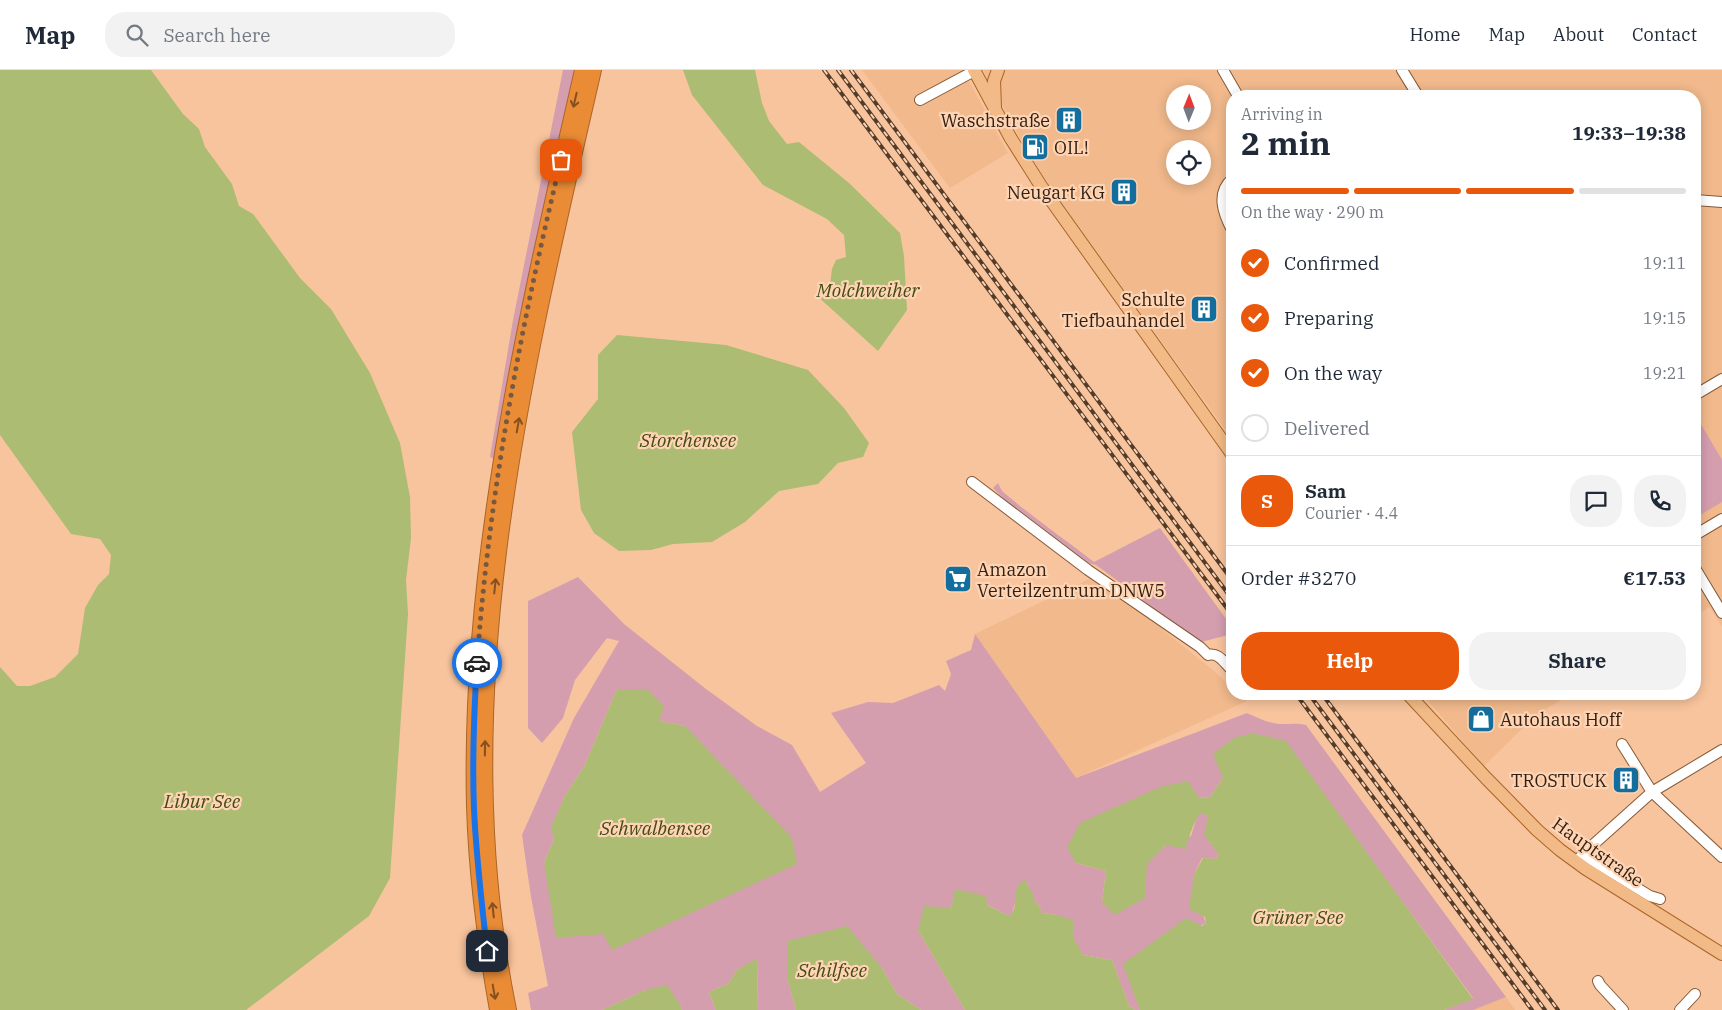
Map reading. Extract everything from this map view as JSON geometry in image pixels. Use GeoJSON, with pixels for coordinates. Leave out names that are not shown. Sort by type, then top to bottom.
{"type":"FeatureCollection","features":[{"type":"Feature","properties":{"kind":"highway"},"geometry":{"type":"LineString","coordinates":[[497,1010],[487,951],[474,808],[474,742],[481,612],[496,487],[520,351],[582,70]]}},
{"type":"Feature","properties":{"kind":"highway"},"geometry":{"type":"LineString","coordinates":[[509,1010],[497,950],[485,808],[487,674],[492,616],[508,484],[531,351],[594,70]]}},
{"type":"Feature","properties":{"kind":"main road"},"geometry":{"type":"LineString","coordinates":[[975,70],[996,112],[1041,186],[1226,446]]}},
{"type":"Feature","properties":{"kind":"main road"},"geometry":{"type":"LineString","coordinates":[[996,112],[994,81],[998,70]]}},
{"type":"Feature","properties":{"kind":"main road","name":"Hauptstraße"},"geometry":{"type":"LineString","coordinates":[[1413,700],[1549,841],[1579,858],[1722,954]]}},
{"type":"Feature","properties":{"kind":"street"},"geometry":{"type":"LineString","coordinates":[[920,100],[975,70]]}},
{"type":"Feature","properties":{"kind":"street"},"geometry":{"type":"LineString","coordinates":[[1223,70],[1235,90]]}},
{"type":"Feature","properties":{"kind":"street"},"geometry":{"type":"LineString","coordinates":[[1402,70],[1414,90]]}},
{"type":"Feature","properties":{"kind":"street"},"geometry":{"type":"LineString","coordinates":[[1226,185],[1222,200],[1226,215]]}},
{"type":"Feature","properties":{"kind":"street"},"geometry":{"type":"LineString","coordinates":[[1701,200],[1722,202]]}},
{"type":"Feature","properties":{"kind":"street"},"geometry":{"type":"LineString","coordinates":[[1701,391],[1722,379]]}},
{"type":"Feature","properties":{"kind":"street"},"geometry":{"type":"LineString","coordinates":[[972,482],[1088,570],[1184,636],[1208,655],[1215,654],[1220,656],[1226,663]]}},
{"type":"Feature","properties":{"kind":"street"},"geometry":{"type":"LineString","coordinates":[[1701,531],[1722,519]]}},
{"type":"Feature","properties":{"kind":"street"},"geometry":{"type":"LineString","coordinates":[[1701,578],[1722,614]]}},
{"type":"Feature","properties":{"kind":"street"},"geometry":{"type":"LineString","coordinates":[[1622,744],[1652,792],[1722,857]]}},
{"type":"Feature","properties":{"kind":"street"},"geometry":{"type":"LineString","coordinates":[[1579,858],[1652,792],[1722,750]]}},
{"type":"Feature","properties":{"kind":"street","name":"Hauptstraße"},"geometry":{"type":"LineString","coordinates":[[1579,858],[1650,896],[1660,899]]}},
{"type":"Feature","properties":{"kind":"street"},"geometry":{"type":"LineString","coordinates":[[1598,981],[1622,1010]]}},
{"type":"Feature","properties":{"kind":"street"},"geometry":{"type":"LineString","coordinates":[[1680,1010],[1696,994]]}},
{"type":"Feature","properties":{"kind":"shaded area"},"geometry":{"type":"Polygon","coordinates":[[[563,70],[574,70],[518,324],[494,459],[490,457],[513,320],[563,70]]]}},
{"type":"Feature","properties":{"kind":"shaded area"},"geometry":{"type":"Polygon","coordinates":[[[862,70],[963,70],[1008,153],[950,188],[862,70]]]}},
{"type":"Feature","properties":{"kind":"shaded area"},"geometry":{"type":"Polygon","coordinates":[[[983,70],[1722,70],[1722,627],[1710,607],[1701,612],[1701,90],[1226,90],[1226,431],[1061,203],[1021,140],[983,70]]]}},
{"type":"Feature","properties":{"kind":"shaded area"},"geometry":{"type":"Polygon","coordinates":[[[1701,424],[1722,460],[1722,502],[1701,514],[1701,424]]]}},
{"type":"Feature","properties":{"kind":"shaded area"},"geometry":{"type":"Polygon","coordinates":[[[998,483],[1002,491],[1094,562],[1160,528],[1226,619],[1226,636],[1201,642],[1096,565],[1088,563],[1036,526],[993,488],[998,483]]]}},
{"type":"Feature","properties":{"kind":"shaded area"},"geometry":{"type":"Polygon","coordinates":[[[578,577],[624,624],[706,689],[757,726],[792,745],[820,792],[866,763],[831,713],[868,702],[893,703],[939,685],[945,691],[951,674],[946,661],[971,650],[975,634],[1076,778],[1247,713],[1273,723],[1306,725],[1506,997],[1473,1010],[1444,1010],[1473,998],[1327,799],[1223,778],[1210,797],[1199,798],[1076,863],[1106,871],[1102,902],[1145,898],[1146,864],[1166,845],[1191,836],[1197,816],[1201,812],[1208,816],[1209,842],[1216,848],[1219,854],[1216,859],[1202,858],[1194,875],[1193,889],[1206,923],[1124,964],[1140,1010],[1135,1010],[1129,1006],[1112,960],[1083,955],[1057,915],[1042,913],[1027,883],[1015,903],[1012,914],[1009,916],[956,889],[951,908],[918,930],[965,1010],[921,1010],[897,994],[882,968],[787,977],[796,1010],[757,1010],[758,959],[737,970],[729,983],[709,992],[716,1010],[682,1010],[680,1005],[646,990],[602,1010],[531,1010],[528,993],[548,986],[531,897],[522,835],[574,718],[619,641],[607,638],[575,680],[563,718],[542,743],[528,728],[528,601],[578,577]],[[617,689],[585,765],[565,796],[552,827],[554,839],[544,863],[685,726],[659,721],[617,689]]]}},
{"type":"Feature","properties":{"kind":"shaded area"},"geometry":{"type":"Polygon","coordinates":[[[1089,579],[1153,622],[1213,670],[1226,682],[1226,700],[1247,701],[1076,778],[975,634],[1089,579]]]}},
{"type":"Feature","properties":{"kind":"shaded area"},"geometry":{"type":"Polygon","coordinates":[[[1427,700],[1561,700],[1536,715],[1484,766],[1427,700]]]}},
{"type":"Feature","properties":{"kind":"shaded area"},"geometry":{"type":"Polygon","coordinates":[[[1506,997],[1515,1010],[1473,1010],[1506,997]]]}},
{"type":"Feature","properties":{"kind":"water","name":"Libur See"},"geometry":{"type":"Polygon","coordinates":[[[0,70],[151,70],[183,114],[199,129],[205,147],[232,184],[239,206],[253,214],[300,278],[331,309],[370,373],[400,443],[410,497],[411,538],[406,580],[408,614],[390,878],[369,916],[246,1010],[0,1010],[0,667],[17,686],[30,686],[55,677],[78,654],[85,608],[98,585],[109,574],[111,555],[100,539],[71,534],[0,435],[0,70]]]}},
{"type":"Feature","properties":{"kind":"water","name":"Molchweiher"},"geometry":{"type":"Polygon","coordinates":[[[683,70],[755,70],[762,103],[769,121],[787,144],[799,142],[849,183],[900,233],[904,256],[907,310],[878,351],[816,295],[829,293],[832,269],[836,260],[846,257],[844,235],[827,219],[763,185],[692,95],[683,70]]]}},
{"type":"Feature","properties":{"kind":"water","name":"Storchensee"},"geometry":{"type":"Polygon","coordinates":[[[617,335],[726,345],[808,370],[844,408],[869,443],[863,457],[838,463],[818,484],[779,491],[745,522],[712,542],[673,544],[651,550],[619,551],[594,533],[581,510],[572,432],[598,399],[598,355],[617,335]]]}},
{"type":"Feature","properties":{"kind":"water","name":"Schwalbensee"},"geometry":{"type":"Polygon","coordinates":[[[617,689],[648,690],[664,706],[659,721],[685,726],[792,838],[797,864],[612,950],[603,934],[556,938],[544,863],[554,839],[551,827],[565,796],[585,765],[617,689]]]}},
{"type":"Feature","properties":{"kind":"water","name":"Grüner See"},"geometry":{"type":"Polygon","coordinates":[[[1252,733],[1286,741],[1473,999],[1444,1010],[1140,1010],[1123,964],[1186,918],[1202,926],[1206,923],[1205,917],[1189,909],[1194,875],[1203,858],[1216,859],[1219,854],[1204,835],[1208,816],[1201,813],[1198,816],[1185,849],[1166,845],[1147,864],[1145,898],[1115,915],[1102,902],[1106,871],[1076,863],[1067,847],[1080,823],[1160,787],[1188,781],[1199,798],[1210,797],[1223,778],[1213,754],[1234,738],[1252,733]]]}},
{"type":"Feature","properties":{"kind":"water"},"geometry":{"type":"Polygon","coordinates":[[[1025,880],[1042,913],[1073,920],[1073,937],[1083,955],[1112,960],[1129,1006],[1135,1010],[965,1010],[918,930],[924,906],[951,908],[955,889],[986,896],[987,905],[1009,916],[1015,907],[1017,887],[1025,880]]]}},
{"type":"Feature","properties":{"kind":"water","name":"Schilfsee"},"geometry":{"type":"Polygon","coordinates":[[[847,926],[882,968],[897,994],[921,1010],[796,1010],[787,977],[787,941],[847,926]]]}},
{"type":"Feature","properties":{"kind":"water","name":"Schilfsee"},"geometry":{"type":"Polygon","coordinates":[[[758,958],[757,1010],[716,1010],[709,992],[729,983],[737,970],[758,958]]]}},
{"type":"Feature","properties":{"kind":"water"},"geometry":{"type":"Polygon","coordinates":[[[667,985],[682,1010],[602,1010],[646,990],[667,985]]]}},
{"type":"Feature","properties":{"kind":"railway"},"geometry":{"type":"LineString","coordinates":[[824,70],[1226,607]]}},
{"type":"Feature","properties":{"kind":"railway"},"geometry":{"type":"LineString","coordinates":[[838,70],[1226,591]]}},
{"type":"Feature","properties":{"kind":"railway"},"geometry":{"type":"LineString","coordinates":[[851,70],[1226,572]]}},
{"type":"Feature","properties":{"kind":"railway"},"geometry":{"type":"LineString","coordinates":[[1300,700],[1532,1010]]}},
{"type":"Feature","properties":{"kind":"railway"},"geometry":{"type":"LineString","coordinates":[[1313,700],[1545,1010]]}},
{"type":"Feature","properties":{"kind":"railway"},"geometry":{"type":"LineString","coordinates":[[1326,700],[1558,1010]]}},
{"type":"Feature","properties":{"kind":"way so far"},"geometry":{"type":"LineString","coordinates":[[477,663],[487,552],[496,487],[520,351],[561,160]]}},
{"type":"Feature","properties":{"kind":"place","name":"Waschstraße"},"geometry":{"type":"Point","coordinates":[1069,120]}},
{"type":"Feature","properties":{"kind":"place","name":"OIL!"},"geometry":{"type":"Point","coordinates":[1035,147]}},
{"type":"Feature","properties":{"kind":"place","name":"Neugart KG"},"geometry":{"type":"Point","coordinates":[1124,192]}},
{"type":"Feature","properties":{"kind":"place","name":"Schulte Tiefbauhandel"},"geometry":{"type":"Point","coordinates":[1204,309]}},
{"type":"Feature","properties":{"kind":"place","name":"Amazon Verteilzentrum DNW5"},"geometry":{"type":"Point","coordinates":[958,579]}},
{"type":"Feature","properties":{"kind":"place","name":"Autohaus Hoff"},"geometry":{"type":"Point","coordinates":[1481,719]}},
{"type":"Feature","properties":{"kind":"place","name":"TROSTUCK"},"geometry":{"type":"Point","coordinates":[1626,780]}},
{"type":"Feature","properties":{"kind":"route"},"geometry":{"type":"LineString","coordinates":[[477,663],[474,808],[487,951]]}}]}
